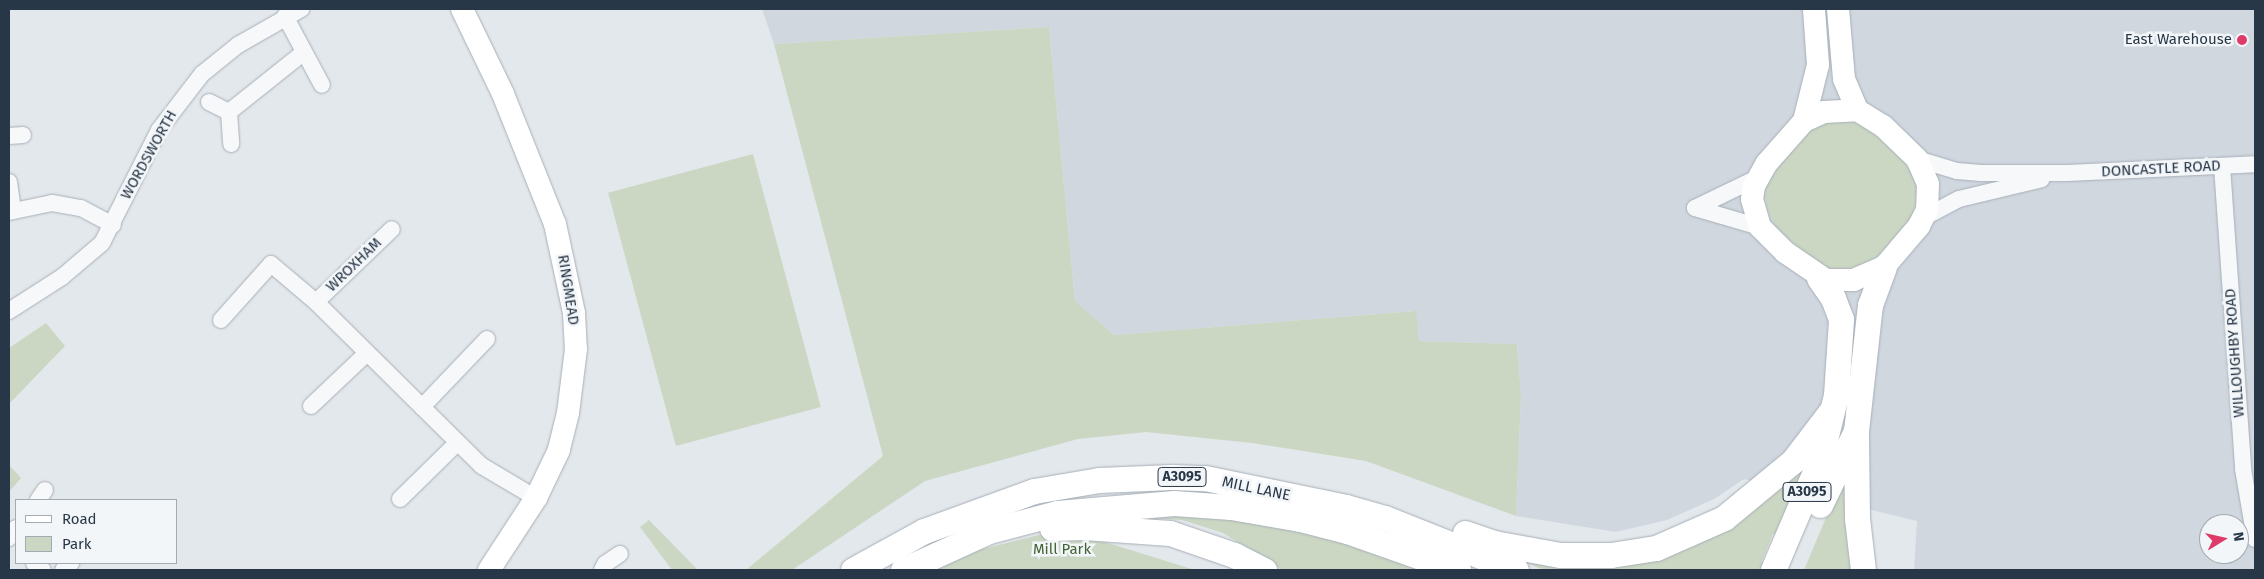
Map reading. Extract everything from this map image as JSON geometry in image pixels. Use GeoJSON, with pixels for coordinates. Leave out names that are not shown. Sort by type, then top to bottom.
{"type":"FeatureCollection","features":[{"type":"Feature","properties":{"kind":"main road","name":"A3095"},"geometry":{"type":"LineString","coordinates":[[1863,570],[1857,518],[1856,431],[1870,305],[1884,267]]}},
{"type":"Feature","properties":{"kind":"main road","name":"A3095"},"geometry":{"type":"LineString","coordinates":[[1773,570],[1820,460],[1832,410],[1842,328],[1838,308],[1820,278]]}},
{"type":"Feature","properties":{"kind":"main road","name":"A3095"},"geometry":{"type":"LineString","coordinates":[[1205,478],[1269,480],[1372,502],[1494,543],[1560,555],[1611,555],[1656,548],[1724,518],[1793,461],[1832,410]]}},
{"type":"Feature","properties":{"kind":"main road","name":"A3095"},"geometry":{"type":"LineString","coordinates":[[1791,570],[1856,431]]}},
{"type":"Feature","properties":{"kind":"main road","name":"MILL LANE"},"geometry":{"type":"LineString","coordinates":[[853,570],[932,528],[1034,491],[1124,478],[1205,478],[1346,507],[1385,518],[1516,570]]}},
{"type":"Feature","properties":{"kind":"main road","name":"MILL LANE"},"geometry":{"type":"LineString","coordinates":[[903,570],[989,531],[1057,513],[1147,503],[1205,504],[1276,514],[1347,531],[1458,570]]}},
{"type":"Feature","properties":{"kind":"main road","name":"A3095"},"geometry":{"type":"LineString","coordinates":[[989,531],[1084,527],[1150,530],[1194,539],[1264,570]]}},
{"type":"Feature","properties":{"kind":"street","name":"WORDSWORTH"},"geometry":{"type":"LineString","coordinates":[[9,311],[62,277],[102,243],[113,225],[159,130],[182,97],[202,74],[238,45],[300,9]]}},
{"type":"Feature","properties":{"kind":"street","name":"RINGMEAD"},"geometry":{"type":"LineString","coordinates":[[462,9],[507,103],[555,224],[574,313],[576,349],[568,413],[559,450],[536,498],[489,570]]}},
{"type":"Feature","properties":{"kind":"street"},"geometry":{"type":"LineString","coordinates":[[1804,122],[1818,65],[1814,9]]}},
{"type":"Feature","properties":{"kind":"street"},"geometry":{"type":"LineString","coordinates":[[1838,9],[1844,78],[1857,110]]}},
{"type":"Feature","properties":{"kind":"street"},"geometry":{"type":"LineString","coordinates":[[286,16],[303,54],[322,85]]}},
{"type":"Feature","properties":{"kind":"street"},"geometry":{"type":"LineString","coordinates":[[229,112],[303,54]]}},
{"type":"Feature","properties":{"kind":"street"},"geometry":{"type":"LineString","coordinates":[[208,102],[229,112]]}},
{"type":"Feature","properties":{"kind":"street"},"geometry":{"type":"LineString","coordinates":[[1857,110],[1883,126],[1917,159],[1928,190],[1925,217],[1884,267],[1854,280],[1820,278],[1785,252],[1760,227],[1695,208],[1757,178],[1804,122],[1824,112],[1857,110]]}},
{"type":"Feature","properties":{"kind":"street"},"geometry":{"type":"LineString","coordinates":[[229,112],[231,144]]}},
{"type":"Feature","properties":{"kind":"street","name":"DONCASTLE ROAD"},"geometry":{"type":"LineString","coordinates":[[1917,159],[1957,171],[2066,173],[2255,164]]}},
{"type":"Feature","properties":{"kind":"street","name":"WILLOUGHBY ROAD"},"geometry":{"type":"LineString","coordinates":[[2222,166],[2243,469],[2255,539]]}},
{"type":"Feature","properties":{"kind":"street","name":"DONCASTLE ROAD"},"geometry":{"type":"LineString","coordinates":[[1925,217],[1942,206],[1966,197],[2066,173]]}},
{"type":"Feature","properties":{"kind":"street"},"geometry":{"type":"LineString","coordinates":[[1757,178],[1752,199],[1760,227]]}},
{"type":"Feature","properties":{"kind":"street"},"geometry":{"type":"LineString","coordinates":[[9,182],[11,212],[52,203],[81,208],[113,225]]}},
{"type":"Feature","properties":{"kind":"street","name":"WROXHAM"},"geometry":{"type":"LineString","coordinates":[[316,302],[392,229]]}},
{"type":"Feature","properties":{"kind":"street","name":"WROXHAM"},"geometry":{"type":"LineString","coordinates":[[221,320],[271,264],[316,302],[482,466],[536,498]]}},
{"type":"Feature","properties":{"kind":"street"},"geometry":{"type":"LineString","coordinates":[[422,408],[487,339]]}},
{"type":"Feature","properties":{"kind":"street"},"geometry":{"type":"LineString","coordinates":[[311,406],[367,353]]}},
{"type":"Feature","properties":{"kind":"street"},"geometry":{"type":"LineString","coordinates":[[400,499],[458,443]]}},
{"type":"Feature","properties":{"kind":"street"},"geometry":{"type":"LineString","coordinates":[[602,570],[620,554]]}},
{"type":"Feature","properties":{"kind":"shaded area"},"geometry":{"type":"Polygon","coordinates":[[[762,9],[2255,9],[2255,570],[1914,570],[1917,521],[1744,479],[1714,499],[1667,520],[1616,532],[1516,516],[1521,395],[1517,344],[1419,341],[1415,311],[1114,335],[1075,301],[1049,27],[774,44],[762,9]]]}},
{"type":"Feature","properties":{"kind":"green space"},"geometry":{"type":"Polygon","coordinates":[[[1049,27],[1075,301],[1114,335],[1416,311],[1419,341],[1517,344],[1521,395],[1516,516],[1366,461],[1252,443],[1146,432],[1078,439],[925,481],[792,570],[746,570],[883,456],[774,44],[1049,27]]]}},
{"type":"Feature","properties":{"kind":"green space"},"geometry":{"type":"Polygon","coordinates":[[[1835,118],[1852,120],[1865,126],[1904,159],[1919,189],[1912,216],[1876,260],[1863,268],[1831,270],[1815,262],[1777,228],[1767,210],[1765,192],[1771,174],[1812,128],[1835,118]]]}},
{"type":"Feature","properties":{"kind":"green space"},"geometry":{"type":"Polygon","coordinates":[[[753,154],[821,407],[676,446],[608,193],[753,154]]]}},
{"type":"Feature","properties":{"kind":"green space"},"geometry":{"type":"Polygon","coordinates":[[[46,323],[65,346],[9,404],[9,348],[46,323]]]}},
{"type":"Feature","properties":{"kind":"green space"},"geometry":{"type":"Polygon","coordinates":[[[1817,444],[1779,534],[1773,534],[1762,561],[1766,566],[1764,570],[1544,570],[1503,553],[1647,554],[1817,444]]]}},
{"type":"Feature","properties":{"kind":"green space"},"geometry":{"type":"Polygon","coordinates":[[[9,465],[21,478],[9,492],[9,465]]]}},
{"type":"Feature","properties":{"kind":"green space"},"geometry":{"type":"Polygon","coordinates":[[[1845,479],[1852,570],[1804,570],[1830,508],[1845,479]]]}},
{"type":"Feature","properties":{"kind":"green space"},"geometry":{"type":"Polygon","coordinates":[[[1152,513],[1220,514],[1341,539],[1436,570],[1282,570],[1223,533],[1182,520],[1152,518],[1152,513]]]}},
{"type":"Feature","properties":{"kind":"green space"},"geometry":{"type":"Polygon","coordinates":[[[649,520],[698,570],[672,570],[640,527],[649,520]]]}},
{"type":"Feature","properties":{"kind":"green space","name":"Mill Park"},"geometry":{"type":"Polygon","coordinates":[[[1063,529],[1195,570],[932,570],[958,555],[1063,529]]]}},
{"type":"Feature","properties":{"kind":"place","name":"East Warehouse"},"geometry":{"type":"Point","coordinates":[2242,40]}}]}
